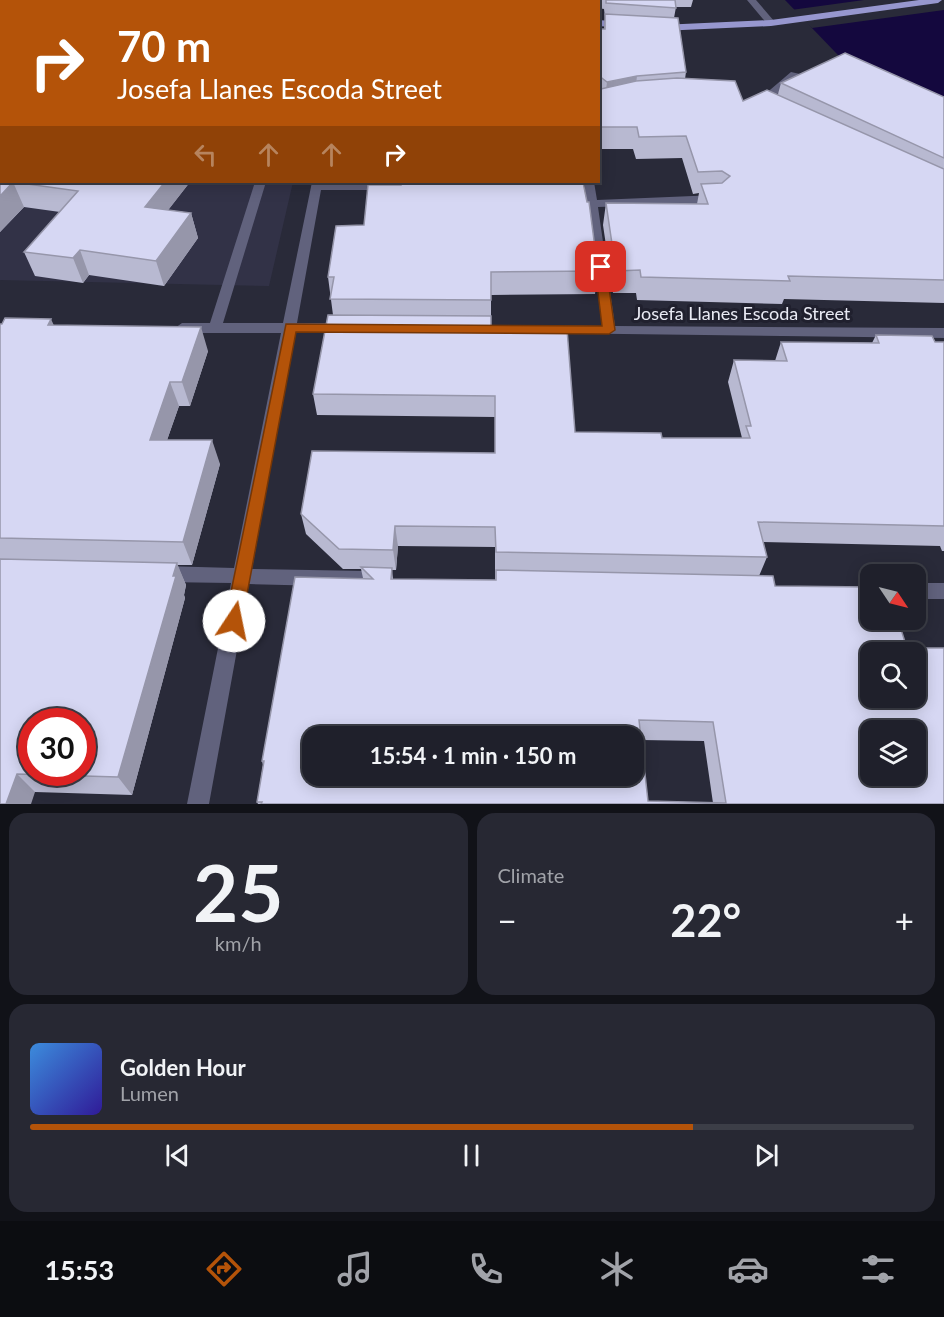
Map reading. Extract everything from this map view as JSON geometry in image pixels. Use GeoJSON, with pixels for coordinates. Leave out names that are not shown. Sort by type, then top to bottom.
{"type":"FeatureCollection","features":[{"type":"Feature","properties":{"kind":"main road"},"geometry":{"type":"LineString","coordinates":[[645,26],[669,28],[771,23],[938,0]]}},
{"type":"Feature","properties":{"kind":"main road"},"geometry":{"type":"LineString","coordinates":[[600,23],[634,25]]}},
{"type":"Feature","properties":{"kind":"street"},"geometry":{"type":"LineString","coordinates":[[751,0],[771,23]]}},
{"type":"Feature","properties":{"kind":"street"},"geometry":{"type":"LineString","coordinates":[[760,104],[795,74]]}},
{"type":"Feature","properties":{"kind":"street"},"geometry":{"type":"LineString","coordinates":[[748,98],[771,109]]}},
{"type":"Feature","properties":{"kind":"street"},"geometry":{"type":"LineString","coordinates":[[216,328],[260,183]]}},
{"type":"Feature","properties":{"kind":"street"},"geometry":{"type":"LineString","coordinates":[[589,183],[609,330]]}},
{"type":"Feature","properties":{"kind":"street"},"geometry":{"type":"LineString","coordinates":[[198,804],[317,184],[390,186]]}},
{"type":"Feature","properties":{"kind":"street"},"geometry":{"type":"LineString","coordinates":[[592,204],[717,199]]}},
{"type":"Feature","properties":{"kind":"street"},"geometry":{"type":"LineString","coordinates":[[170,328],[361,328]]}},
{"type":"Feature","properties":{"kind":"street","name":"Josefa Llanes Escoda Street"},"geometry":{"type":"LineString","coordinates":[[538,330],[944,333]]}},
{"type":"Feature","properties":{"kind":"street"},"geometry":{"type":"LineString","coordinates":[[139,574],[385,579]]}},
{"type":"Feature","properties":{"kind":"street"},"geometry":{"type":"LineString","coordinates":[[926,591],[944,591]]}},
{"type":"Feature","properties":{"kind":"shaded area"},"geometry":{"type":"Polygon","coordinates":[[[785,0],[944,0],[944,119],[862,80],[785,0]]]}},
{"type":"Feature","properties":{"kind":"shaded area"},"geometry":{"type":"Polygon","coordinates":[[[0,183],[293,183],[269,286],[0,280],[0,183]]]}},
{"type":"Feature","properties":{"kind":"pier"},"geometry":{"type":"Polygon","coordinates":[[[864,0],[944,0],[944,10],[812,28],[791,10],[864,0]]]}},
{"type":"Feature","properties":{"kind":"building"},"geometry":{"type":"Polygon","coordinates":[[[606,0],[675,0],[676,8],[606,3],[606,0]]]}},
{"type":"Feature","properties":{"kind":"building"},"geometry":{"type":"Polygon","coordinates":[[[605,14],[678,18],[686,72],[637,76],[607,82],[600,77],[600,29],[605,29],[605,14]]]}},
{"type":"Feature","properties":{"kind":"building"},"geometry":{"type":"Polygon","coordinates":[[[845,53],[944,97],[944,158],[781,83],[845,53]]]}},
{"type":"Feature","properties":{"kind":"building"},"geometry":{"type":"Polygon","coordinates":[[[677,78],[735,81],[743,101],[767,90],[944,169],[944,280],[788,276],[790,281],[641,277],[640,270],[616,271],[606,203],[708,204],[701,184],[722,183],[730,176],[722,171],[698,172],[686,136],[639,137],[637,127],[600,127],[600,88],[636,81],[677,78]]]}},
{"type":"Feature","properties":{"kind":"building"},"geometry":{"type":"Polygon","coordinates":[[[0,183],[12,183],[0,196],[0,183]]]}},
{"type":"Feature","properties":{"kind":"building"},"geometry":{"type":"Polygon","coordinates":[[[20,183],[164,183],[145,207],[191,213],[156,261],[80,250],[73,258],[24,252],[78,191],[20,183]]]}},
{"type":"Feature","properties":{"kind":"building"},"geometry":{"type":"Polygon","coordinates":[[[401,183],[583,183],[587,202],[589,202],[598,271],[491,272],[491,300],[330,299],[334,277],[328,277],[336,226],[364,225],[368,185],[401,185],[401,183]]]}},
{"type":"Feature","properties":{"kind":"building"},"geometry":{"type":"Polygon","coordinates":[[[328,315],[491,316],[491,329],[567,329],[575,432],[661,433],[662,438],[750,438],[746,426],[751,426],[734,360],[787,361],[781,342],[879,343],[876,335],[932,336],[935,342],[944,342],[944,526],[758,522],[767,557],[496,552],[495,527],[395,526],[393,550],[339,549],[301,514],[312,451],[495,453],[495,396],[313,394],[328,315]]]}},
{"type":"Feature","properties":{"kind":"building"},"geometry":{"type":"Polygon","coordinates":[[[5,318],[51,319],[48,325],[201,327],[182,382],[170,382],[150,440],[212,440],[183,542],[0,538],[0,324],[5,318]]]}},
{"type":"Feature","properties":{"kind":"building"},"geometry":{"type":"Polygon","coordinates":[[[0,559],[177,563],[173,576],[176,576],[118,777],[96,776],[96,708],[18,708],[18,774],[6,804],[0,804],[0,559]]]}},
{"type":"Feature","properties":{"kind":"building"},"geometry":{"type":"Polygon","coordinates":[[[361,567],[392,568],[391,579],[496,580],[496,570],[773,576],[775,586],[860,587],[860,630],[901,630],[905,642],[860,642],[860,708],[926,708],[926,648],[944,648],[944,804],[261,804],[262,802],[257,802],[264,761],[262,761],[295,577],[373,579],[361,567]]]}},
{"type":"Feature","properties":{"kind":"route"},"geometry":{"type":"LineString","coordinates":[[234,621],[290,327],[609,330],[601,267]]}}]}
